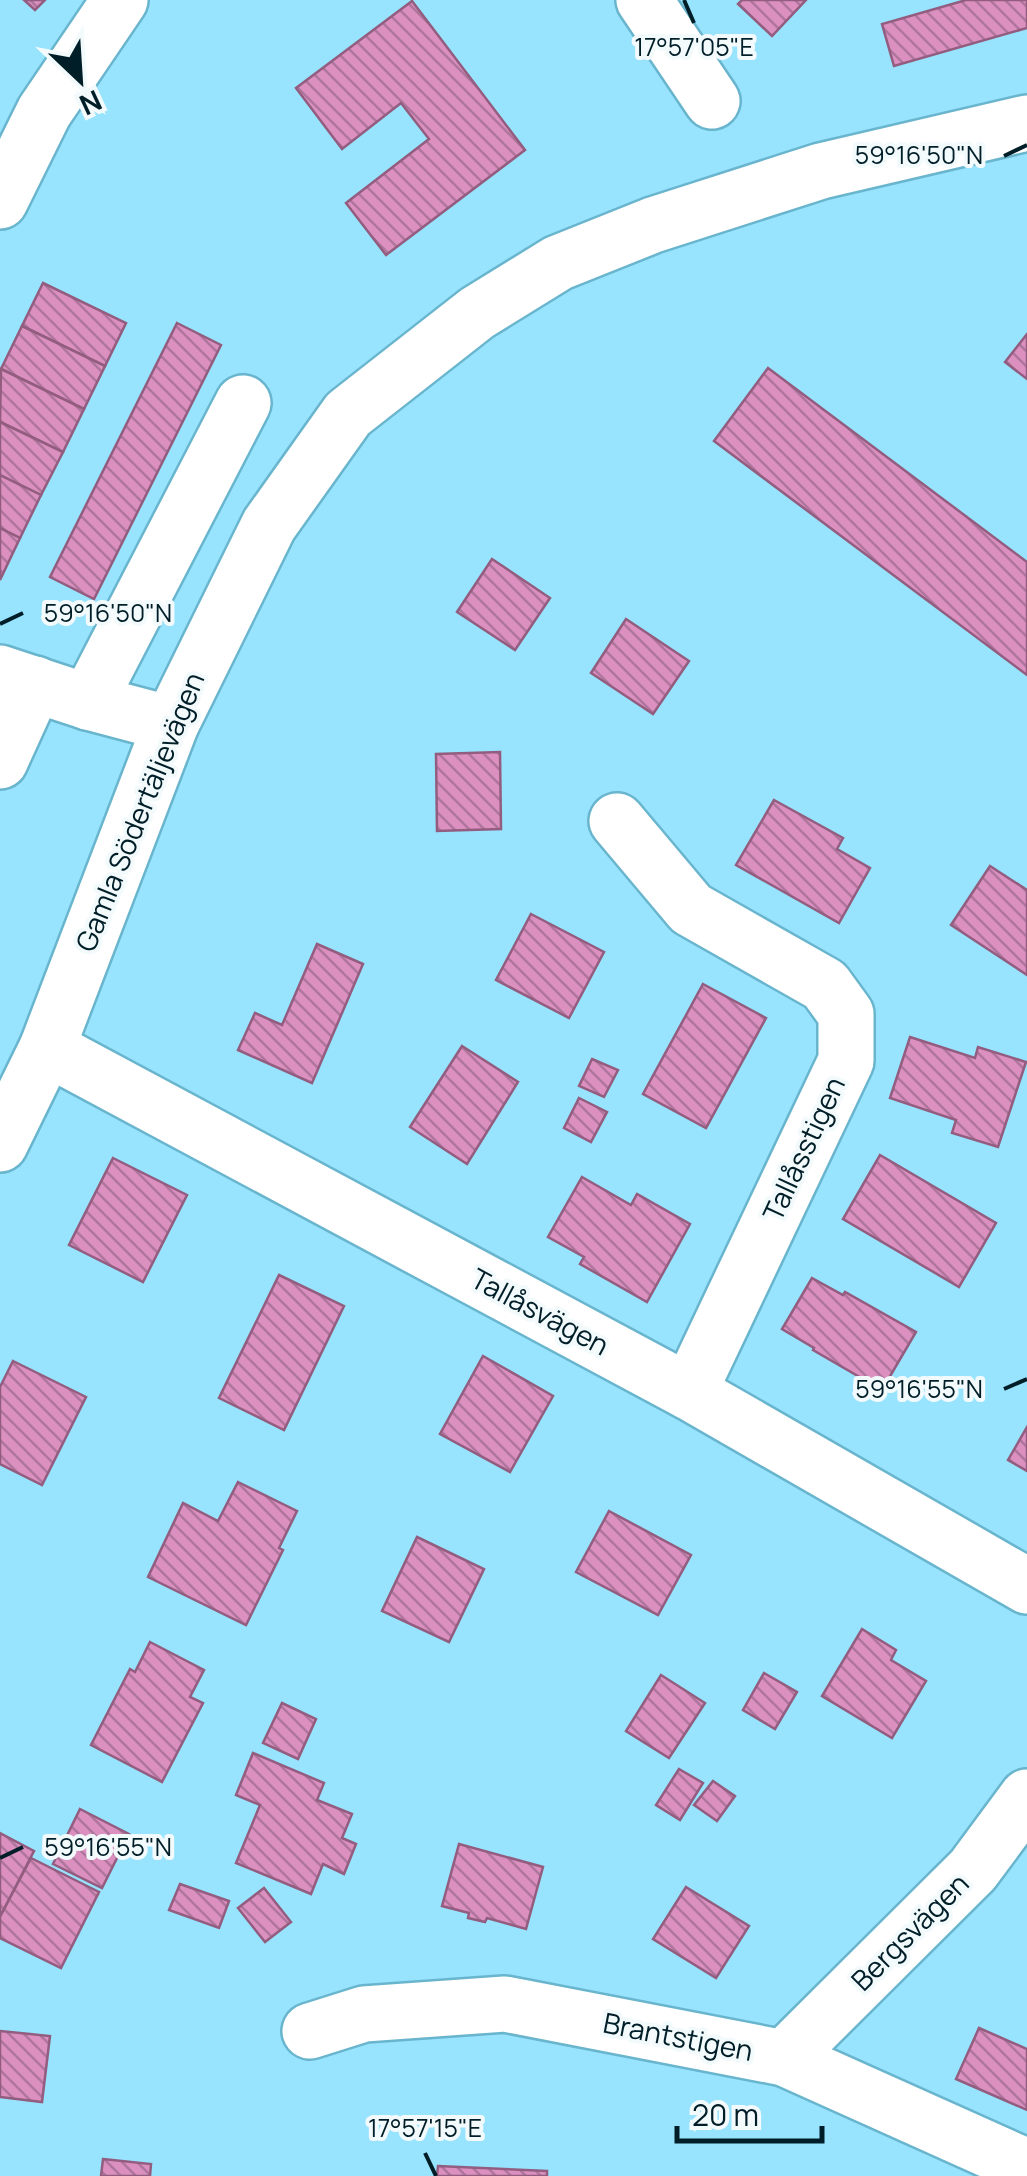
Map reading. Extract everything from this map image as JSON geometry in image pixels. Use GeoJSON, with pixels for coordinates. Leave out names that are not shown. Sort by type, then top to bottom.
{"type":"FeatureCollection","features":[{"type":"Feature","properties":{"kind":"street"},"geometry":{"type":"LineString","coordinates":[[0,201],[44,112],[120,0]]}},
{"type":"Feature","properties":{"kind":"street"},"geometry":{"type":"LineString","coordinates":[[644,0],[712,102]]}},
{"type":"Feature","properties":{"kind":"street","name":"Gamla Södertäljevägen"},"geometry":{"type":"LineString","coordinates":[[0,1144],[46,1048],[171,724],[269,525],[348,414],[477,313],[558,263],[653,225],[822,171],[1027,123]]}},
{"type":"Feature","properties":{"kind":"street"},"geometry":{"type":"LineString","coordinates":[[88,702],[243,402]]}},
{"type":"Feature","properties":{"kind":"street"},"geometry":{"type":"LineString","coordinates":[[0,760],[17,678],[171,724]]}},
{"type":"Feature","properties":{"kind":"street","name":"Tallåsstigen"},"geometry":{"type":"LineString","coordinates":[[618,821],[691,908],[826,984],[846,1014],[846,1061],[690,1392]]}},
{"type":"Feature","properties":{"kind":"street","name":"Tallåsvägen"},"geometry":{"type":"LineString","coordinates":[[46,1048],[690,1392],[1027,1586]]}},
{"type":"Feature","properties":{"kind":"street","name":"Bergsvägen"},"geometry":{"type":"LineString","coordinates":[[784,2058],[973,1870],[1027,1798]]}},
{"type":"Feature","properties":{"kind":"street","name":"Brantstigen"},"geometry":{"type":"LineString","coordinates":[[310,2031],[364,2014],[505,2004],[784,2058],[1027,2168]]}},
{"type":"Feature","properties":{"kind":"building"},"geometry":{"type":"Polygon","coordinates":[[[24,0],[45,0],[35,10],[24,0]]]}},
{"type":"Feature","properties":{"kind":"building"},"geometry":{"type":"Polygon","coordinates":[[[742,0],[806,0],[772,36],[738,4],[742,0]]]}},
{"type":"Feature","properties":{"kind":"building"},"geometry":{"type":"Polygon","coordinates":[[[966,0],[1027,0],[1027,28],[894,66],[882,24],[966,0]]]}},
{"type":"Feature","properties":{"kind":"building"},"geometry":{"type":"Polygon","coordinates":[[[412,1],[525,150],[386,255],[346,203],[429,139],[401,103],[342,149],[296,88],[412,1]]]}},
{"type":"Feature","properties":{"kind":"building"},"geometry":{"type":"Polygon","coordinates":[[[43,283],[126,323],[105,366],[22,326],[43,283]]]}},
{"type":"Feature","properties":{"kind":"building"},"geometry":{"type":"Polygon","coordinates":[[[177,323],[221,345],[94,599],[50,577],[177,323]]]}},
{"type":"Feature","properties":{"kind":"building"},"geometry":{"type":"Polygon","coordinates":[[[22,326],[105,366],[84,409],[1,369],[22,326]]]}},
{"type":"Feature","properties":{"kind":"building"},"geometry":{"type":"Polygon","coordinates":[[[1027,334],[1027,379],[1005,362],[1027,334]]]}},
{"type":"Feature","properties":{"kind":"building"},"geometry":{"type":"Polygon","coordinates":[[[768,368],[1027,562],[1027,675],[714,441],[768,368]]]}},
{"type":"Feature","properties":{"kind":"building"},"geometry":{"type":"Polygon","coordinates":[[[1,369],[84,409],[63,452],[0,422],[1,369]]]}},
{"type":"Feature","properties":{"kind":"building"},"geometry":{"type":"Polygon","coordinates":[[[0,422],[63,452],[41,495],[0,475],[0,422]]]}},
{"type":"Feature","properties":{"kind":"building"},"geometry":{"type":"Polygon","coordinates":[[[0,475],[41,495],[20,538],[0,528],[0,475]]]}},
{"type":"Feature","properties":{"kind":"building"},"geometry":{"type":"Polygon","coordinates":[[[0,528],[20,538],[0,580],[0,528]]]}},
{"type":"Feature","properties":{"kind":"building"},"geometry":{"type":"Polygon","coordinates":[[[492,559],[550,598],[515,650],[457,612],[492,559]]]}},
{"type":"Feature","properties":{"kind":"building"},"geometry":{"type":"Polygon","coordinates":[[[626,619],[689,661],[653,714],[591,673],[626,619]]]}},
{"type":"Feature","properties":{"kind":"building"},"geometry":{"type":"Polygon","coordinates":[[[500,752],[501,829],[437,831],[436,754],[500,752]]]}},
{"type":"Feature","properties":{"kind":"building"},"geometry":{"type":"Polygon","coordinates":[[[774,800],[843,838],[837,849],[870,868],[839,923],[736,865],[774,800]]]}},
{"type":"Feature","properties":{"kind":"building"},"geometry":{"type":"Polygon","coordinates":[[[990,866],[1027,890],[1027,975],[951,925],[990,866]]]}},
{"type":"Feature","properties":{"kind":"building"},"geometry":{"type":"Polygon","coordinates":[[[531,914],[604,952],[569,1018],[496,980],[531,914]]]}},
{"type":"Feature","properties":{"kind":"building"},"geometry":{"type":"Polygon","coordinates":[[[317,944],[363,964],[312,1083],[238,1050],[255,1013],[282,1025],[317,944]]]}},
{"type":"Feature","properties":{"kind":"building"},"geometry":{"type":"Polygon","coordinates":[[[703,984],[766,1018],[706,1128],[643,1094],[703,984]]]}},
{"type":"Feature","properties":{"kind":"building"},"geometry":{"type":"Polygon","coordinates":[[[910,1037],[975,1058],[978,1047],[1026,1062],[998,1147],[952,1133],[956,1120],[890,1098],[910,1037]]]}},
{"type":"Feature","properties":{"kind":"building"},"geometry":{"type":"Polygon","coordinates":[[[462,1046],[518,1082],[467,1164],[410,1127],[462,1046]]]}},
{"type":"Feature","properties":{"kind":"building"},"geometry":{"type":"Polygon","coordinates":[[[592,1059],[618,1070],[604,1097],[579,1086],[592,1059]]]}},
{"type":"Feature","properties":{"kind":"building"},"geometry":{"type":"Polygon","coordinates":[[[579,1098],[607,1112],[591,1142],[564,1128],[579,1098]]]}},
{"type":"Feature","properties":{"kind":"building"},"geometry":{"type":"Polygon","coordinates":[[[880,1155],[996,1223],[959,1287],[843,1219],[880,1155]]]}},
{"type":"Feature","properties":{"kind":"building"},"geometry":{"type":"Polygon","coordinates":[[[113,1158],[187,1195],[143,1282],[69,1245],[113,1158]]]}},
{"type":"Feature","properties":{"kind":"building"},"geometry":{"type":"Polygon","coordinates":[[[582,1177],[631,1205],[637,1194],[690,1224],[647,1302],[580,1264],[584,1257],[548,1237],[582,1177]]]}},
{"type":"Feature","properties":{"kind":"building"},"geometry":{"type":"Polygon","coordinates":[[[279,1275],[344,1306],[284,1430],[219,1398],[279,1275]]]}},
{"type":"Feature","properties":{"kind":"building"},"geometry":{"type":"Polygon","coordinates":[[[812,1278],[916,1332],[882,1390],[782,1329],[812,1278]]]}},
{"type":"Feature","properties":{"kind":"building"},"geometry":{"type":"Polygon","coordinates":[[[483,1356],[553,1396],[510,1472],[440,1434],[483,1356]]]}},
{"type":"Feature","properties":{"kind":"building"},"geometry":{"type":"Polygon","coordinates":[[[13,1361],[86,1397],[42,1485],[0,1464],[0,1387],[13,1361]]]}},
{"type":"Feature","properties":{"kind":"building"},"geometry":{"type":"Polygon","coordinates":[[[1027,1427],[1027,1471],[1008,1460],[1027,1427]]]}},
{"type":"Feature","properties":{"kind":"building"},"geometry":{"type":"Polygon","coordinates":[[[238,1482],[297,1511],[279,1548],[283,1550],[246,1625],[148,1577],[183,1503],[218,1521],[238,1482]]]}},
{"type":"Feature","properties":{"kind":"building"},"geometry":{"type":"Polygon","coordinates":[[[609,1511],[691,1555],[658,1615],[576,1572],[609,1511]]]}},
{"type":"Feature","properties":{"kind":"building"},"geometry":{"type":"Polygon","coordinates":[[[417,1537],[484,1569],[449,1642],[382,1611],[417,1537]]]}},
{"type":"Feature","properties":{"kind":"building"},"geometry":{"type":"Polygon","coordinates":[[[862,1629],[896,1650],[891,1660],[926,1681],[892,1738],[822,1696],[862,1629]]]}},
{"type":"Feature","properties":{"kind":"building"},"geometry":{"type":"Polygon","coordinates":[[[150,1642],[204,1670],[190,1697],[203,1703],[162,1782],[91,1745],[130,1669],[135,1672],[150,1642]]]}},
{"type":"Feature","properties":{"kind":"building"},"geometry":{"type":"Polygon","coordinates":[[[764,1673],[797,1692],[775,1729],[743,1710],[764,1673]]]}},
{"type":"Feature","properties":{"kind":"building"},"geometry":{"type":"Polygon","coordinates":[[[661,1675],[705,1703],[669,1758],[626,1731],[661,1675]]]}},
{"type":"Feature","properties":{"kind":"building"},"geometry":{"type":"Polygon","coordinates":[[[282,1703],[316,1719],[298,1759],[263,1743],[282,1703]]]}},
{"type":"Feature","properties":{"kind":"building"},"geometry":{"type":"Polygon","coordinates":[[[253,1753],[324,1783],[317,1800],[352,1814],[342,1838],[356,1844],[344,1874],[323,1864],[311,1894],[236,1863],[260,1805],[236,1795],[253,1753]]]}},
{"type":"Feature","properties":{"kind":"building"},"geometry":{"type":"Polygon","coordinates":[[[679,1769],[703,1783],[680,1820],[656,1805],[679,1769]]]}},
{"type":"Feature","properties":{"kind":"building"},"geometry":{"type":"Polygon","coordinates":[[[713,1781],[735,1796],[717,1821],[694,1805],[713,1781]]]}},
{"type":"Feature","properties":{"kind":"building"},"geometry":{"type":"Polygon","coordinates":[[[80,1809],[129,1834],[102,1888],[53,1864],[80,1809]]]}},
{"type":"Feature","properties":{"kind":"building"},"geometry":{"type":"Polygon","coordinates":[[[0,1833],[34,1851],[0,1917],[0,1833]]]}},
{"type":"Feature","properties":{"kind":"building"},"geometry":{"type":"Polygon","coordinates":[[[459,1844],[543,1867],[526,1929],[487,1918],[485,1922],[468,1918],[469,1913],[442,1906],[459,1844]]]}},
{"type":"Feature","properties":{"kind":"building"},"geometry":{"type":"Polygon","coordinates":[[[31,1858],[99,1892],[61,1968],[0,1938],[0,1917],[31,1858]]]}},
{"type":"Feature","properties":{"kind":"building"},"geometry":{"type":"Polygon","coordinates":[[[180,1884],[229,1901],[219,1928],[169,1910],[180,1884]]]}},
{"type":"Feature","properties":{"kind":"building"},"geometry":{"type":"Polygon","coordinates":[[[686,1887],[749,1926],[716,1978],[653,1939],[686,1887]]]}},
{"type":"Feature","properties":{"kind":"building"},"geometry":{"type":"Polygon","coordinates":[[[264,1888],[291,1922],[265,1942],[238,1908],[264,1888]]]}},
{"type":"Feature","properties":{"kind":"building"},"geometry":{"type":"Polygon","coordinates":[[[979,2028],[1027,2049],[1027,2110],[956,2079],[979,2028]]]}},
{"type":"Feature","properties":{"kind":"building"},"geometry":{"type":"Polygon","coordinates":[[[0,2031],[50,2036],[42,2102],[0,2097],[0,2031]]]}},
{"type":"Feature","properties":{"kind":"building"},"geometry":{"type":"Polygon","coordinates":[[[103,2159],[151,2164],[150,2176],[101,2176],[103,2159]]]}},
{"type":"Feature","properties":{"kind":"building"},"geometry":{"type":"Polygon","coordinates":[[[438,2166],[547,2171],[547,2176],[437,2176],[438,2166]]]}}]}
